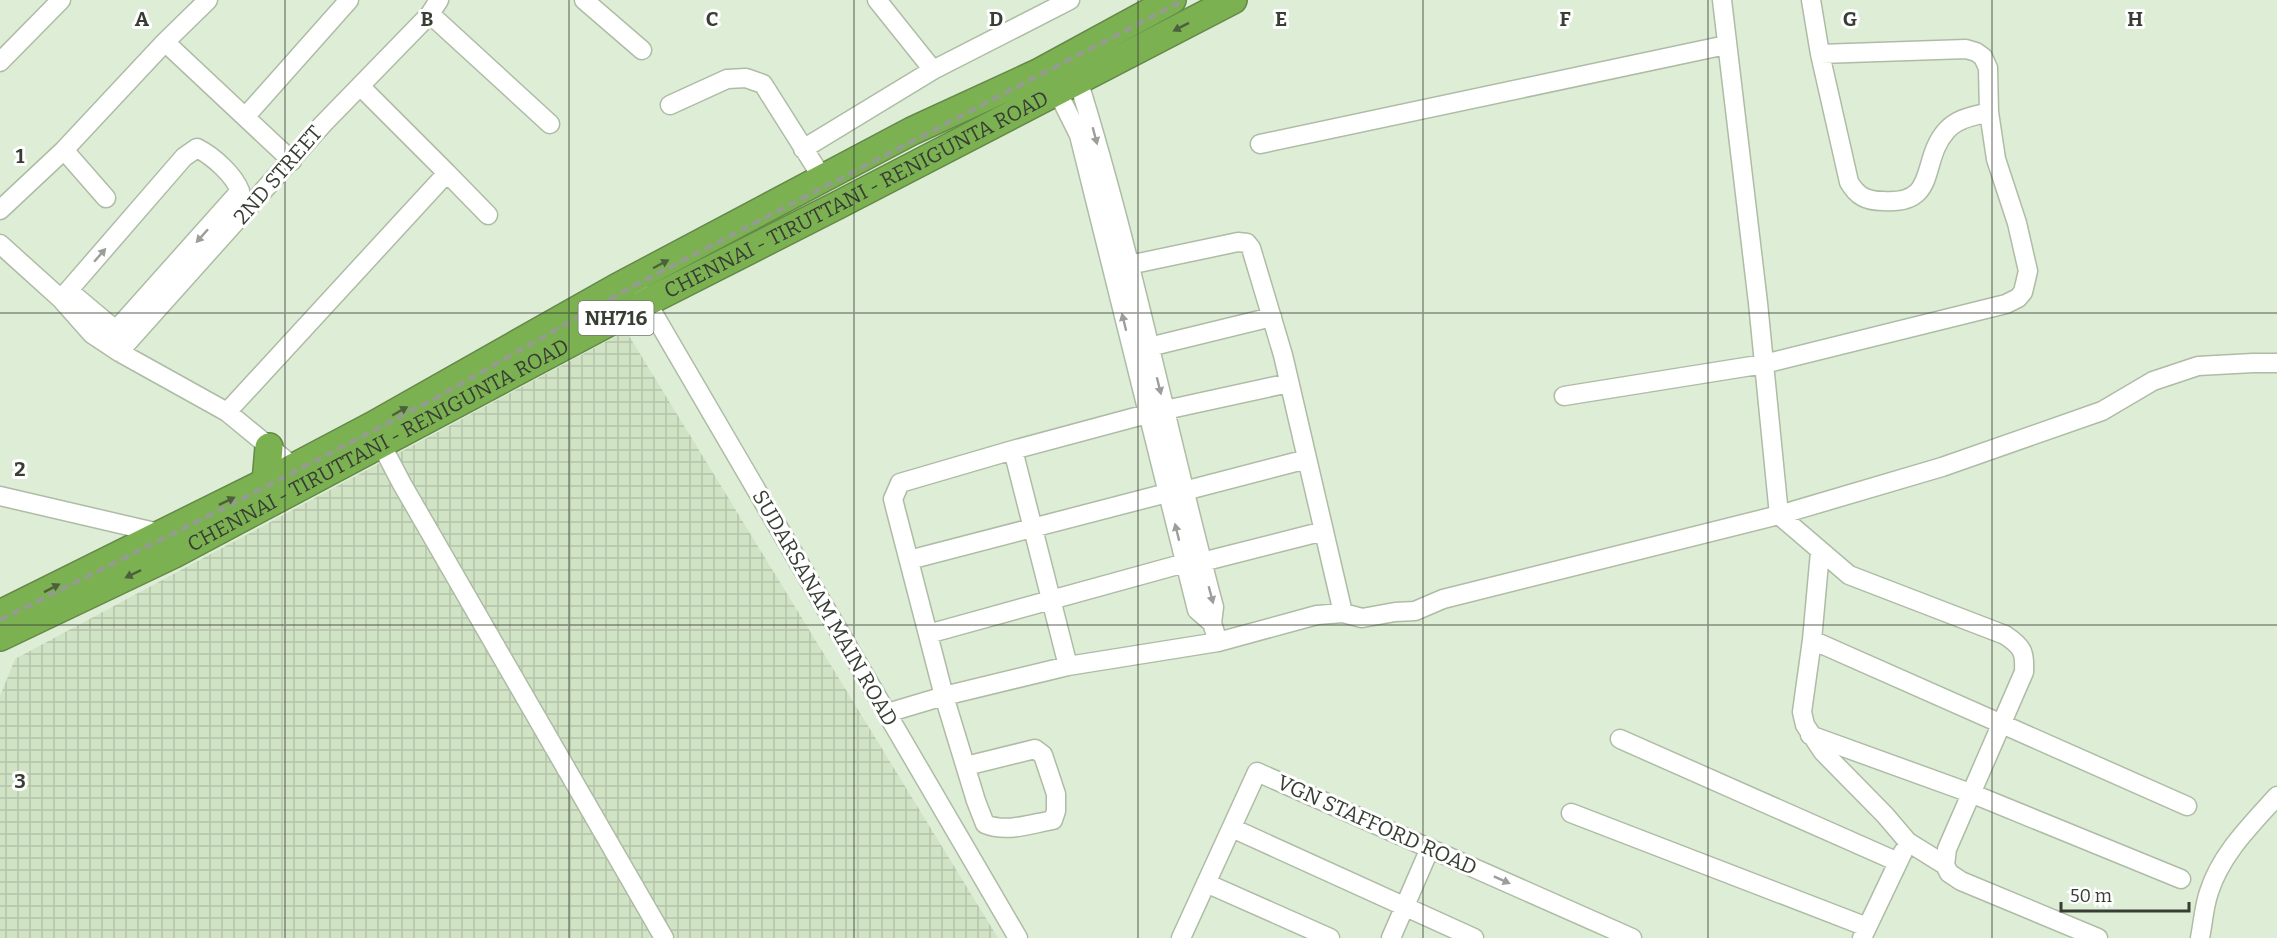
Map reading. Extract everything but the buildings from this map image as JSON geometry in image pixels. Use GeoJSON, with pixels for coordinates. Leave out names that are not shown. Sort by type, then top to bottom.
{"type":"FeatureCollection","features":[{"type":"Feature","properties":{"kind":"highway","name":"CHENNAI - TIRUTTANI - RENIGUNTA ROAD"},"geometry":{"type":"LineString","coordinates":[[0,614],[166,544],[266,482],[299,476],[372,426],[633,278],[823,180],[912,131],[1038,73],[1172,0]]}},
{"type":"Feature","properties":{"kind":"highway","name":"CHENNAI - TIRUTTANI - RENIGUNTA ROAD"},"geometry":{"type":"LineString","coordinates":[[0,637],[166,544],[299,476],[381,444],[647,302],[849,200],[1233,0]]}},
{"type":"Feature","properties":{"kind":"highway"},"geometry":{"type":"LineString","coordinates":[[266,482],[269,447]]}},
{"type":"Feature","properties":{"kind":"street"},"geometry":{"type":"LineString","coordinates":[[0,62],[61,0]]}},
{"type":"Feature","properties":{"kind":"street"},"geometry":{"type":"LineString","coordinates":[[0,210],[64,150],[165,42],[208,0]]}},
{"type":"Feature","properties":{"kind":"street"},"geometry":{"type":"LineString","coordinates":[[246,116],[349,0]]}},
{"type":"Feature","properties":{"kind":"street"},"geometry":{"type":"LineString","coordinates":[[584,0],[642,50]]}},
{"type":"Feature","properties":{"kind":"street"},"geometry":{"type":"LineString","coordinates":[[877,0],[933,70]]}},
{"type":"Feature","properties":{"kind":"street"},"geometry":{"type":"LineString","coordinates":[[803,149],[933,70],[1070,0]]}},
{"type":"Feature","properties":{"kind":"street"},"geometry":{"type":"LineString","coordinates":[[1722,0],[1779,515],[1849,575],[2005,635],[2016,642],[2025,654],[2024,672],[1973,794],[1947,849],[1945,866]]}},
{"type":"Feature","properties":{"kind":"street"},"geometry":{"type":"LineString","coordinates":[[1811,0],[1820,54],[1849,182],[1854,191],[1863,198],[1895,202],[1912,198],[1919,193],[1936,148],[1947,130],[1961,119],[1989,112]]}},
{"type":"Feature","properties":{"kind":"street"},"geometry":{"type":"LineString","coordinates":[[435,7],[550,124]]}},
{"type":"Feature","properties":{"kind":"street","name":"2ND STREET"},"geometry":{"type":"LineString","coordinates":[[122,341],[435,7]]}},
{"type":"Feature","properties":{"kind":"street"},"geometry":{"type":"LineString","coordinates":[[165,42],[292,161]]}},
{"type":"Feature","properties":{"kind":"street"},"geometry":{"type":"LineString","coordinates":[[1260,144],[1726,45]]}},
{"type":"Feature","properties":{"kind":"street"},"geometry":{"type":"LineString","coordinates":[[1564,396],[1764,364],[2006,304],[2018,298],[2026,284],[2028,271],[2017,223],[1996,159],[1989,112],[1988,68],[1983,57],[1966,49],[1820,54]]}},
{"type":"Feature","properties":{"kind":"street"},"geometry":{"type":"LineString","coordinates":[[670,105],[727,79],[746,78],[763,84],[823,180]]}},
{"type":"Feature","properties":{"kind":"street"},"geometry":{"type":"LineString","coordinates":[[1067,85],[1094,131],[1147,414],[1176,492]]}},
{"type":"Feature","properties":{"kind":"street"},"geometry":{"type":"LineString","coordinates":[[360,86],[488,215]]}},
{"type":"Feature","properties":{"kind":"street"},"geometry":{"type":"LineString","coordinates":[[65,295],[184,157],[197,148],[206,153],[237,183],[240,191],[122,341]]}},
{"type":"Feature","properties":{"kind":"street"},"geometry":{"type":"LineString","coordinates":[[64,150],[106,198]]}},
{"type":"Feature","properties":{"kind":"street"},"geometry":{"type":"LineString","coordinates":[[227,412],[447,174]]}},
{"type":"Feature","properties":{"kind":"street"},"geometry":{"type":"LineString","coordinates":[[1113,239],[1128,266],[1165,411],[1176,492],[1193,562],[1214,607],[1212,623],[1218,642]]}},
{"type":"Feature","properties":{"kind":"street"},"geometry":{"type":"LineString","coordinates":[[1128,266],[1238,242],[1247,243],[1255,258],[1289,382],[1343,613]]}},
{"type":"Feature","properties":{"kind":"street"},"geometry":{"type":"LineString","coordinates":[[0,244],[65,295],[92,334],[122,341],[227,412],[299,476]]}},
{"type":"Feature","properties":{"kind":"street","name":"SUDARSANAM MAIN ROAD"},"geometry":{"type":"LineString","coordinates":[[633,278],[1018,938]]}},
{"type":"Feature","properties":{"kind":"street"},"geometry":{"type":"LineString","coordinates":[[1149,347],[1272,317]]}},
{"type":"Feature","properties":{"kind":"street"},"geometry":{"type":"LineString","coordinates":[[887,713],[944,696],[1068,666],[1218,642],[1317,615],[1343,613],[1362,618],[1414,611],[1443,599],[1779,515],[1942,467],[2102,411],[2152,381],[2198,366],[2277,363]]}},
{"type":"Feature","properties":{"kind":"street"},"geometry":{"type":"LineString","coordinates":[[966,766],[1035,749],[1043,755],[1056,794],[1056,811],[1053,820],[1009,828],[995,828],[985,824],[976,801],[944,696],[893,499],[900,483],[1147,414],[1289,382]]}},
{"type":"Feature","properties":{"kind":"street"},"geometry":{"type":"LineString","coordinates":[[381,444],[664,938]]}},
{"type":"Feature","properties":{"kind":"street"},"geometry":{"type":"LineString","coordinates":[[1013,450],[1068,666]]}},
{"type":"Feature","properties":{"kind":"street"},"geometry":{"type":"LineString","coordinates":[[909,560],[1307,459]]}},
{"type":"Feature","properties":{"kind":"street"},"geometry":{"type":"LineString","coordinates":[[0,496],[166,544]]}},
{"type":"Feature","properties":{"kind":"street"},"geometry":{"type":"LineString","coordinates":[[928,634],[1051,598],[1324,531]]}},
{"type":"Feature","properties":{"kind":"street"},"geometry":{"type":"LineString","coordinates":[[1820,552],[1812,640],[1802,712],[1810,735],[1823,752],[1885,815],[1908,842],[1945,866],[1949,873],[1961,881],[2091,936]]}},
{"type":"Feature","properties":{"kind":"street"},"geometry":{"type":"LineString","coordinates":[[1812,640],[2187,806]]}},
{"type":"Feature","properties":{"kind":"street"},"geometry":{"type":"LineString","coordinates":[[1810,735],[1973,794],[2181,879]]}},
{"type":"Feature","properties":{"kind":"street"},"geometry":{"type":"LineString","coordinates":[[1620,739],[1898,862]]}},
{"type":"Feature","properties":{"kind":"street","name":"VGN STAFFORD ROAD"},"geometry":{"type":"LineString","coordinates":[[1181,938],[1257,772],[1632,938]]}},
{"type":"Feature","properties":{"kind":"street"},"geometry":{"type":"LineString","coordinates":[[2201,938],[2206,901],[2218,872],[2239,838],[2277,796]]}},
{"type":"Feature","properties":{"kind":"street"},"geometry":{"type":"LineString","coordinates":[[1571,813],[1865,933],[1908,842]]}},
{"type":"Feature","properties":{"kind":"street"},"geometry":{"type":"LineString","coordinates":[[1232,828],[1474,938]]}},
{"type":"Feature","properties":{"kind":"street"},"geometry":{"type":"LineString","coordinates":[[1391,938],[1430,848]]}},
{"type":"Feature","properties":{"kind":"street"},"geometry":{"type":"LineString","coordinates":[[1206,884],[1330,938]]}},
{"type":"Feature","properties":{"kind":"shaded area"},"geometry":{"type":"Polygon","coordinates":[[[626,331],[998,938],[0,938],[0,696],[15,659],[626,331]]]}},
{"type":"Feature","properties":{"kind":"railway"},"geometry":{"type":"LineString","coordinates":[[0,620],[242,499],[434,399],[626,290],[1184,0]]}}]}
